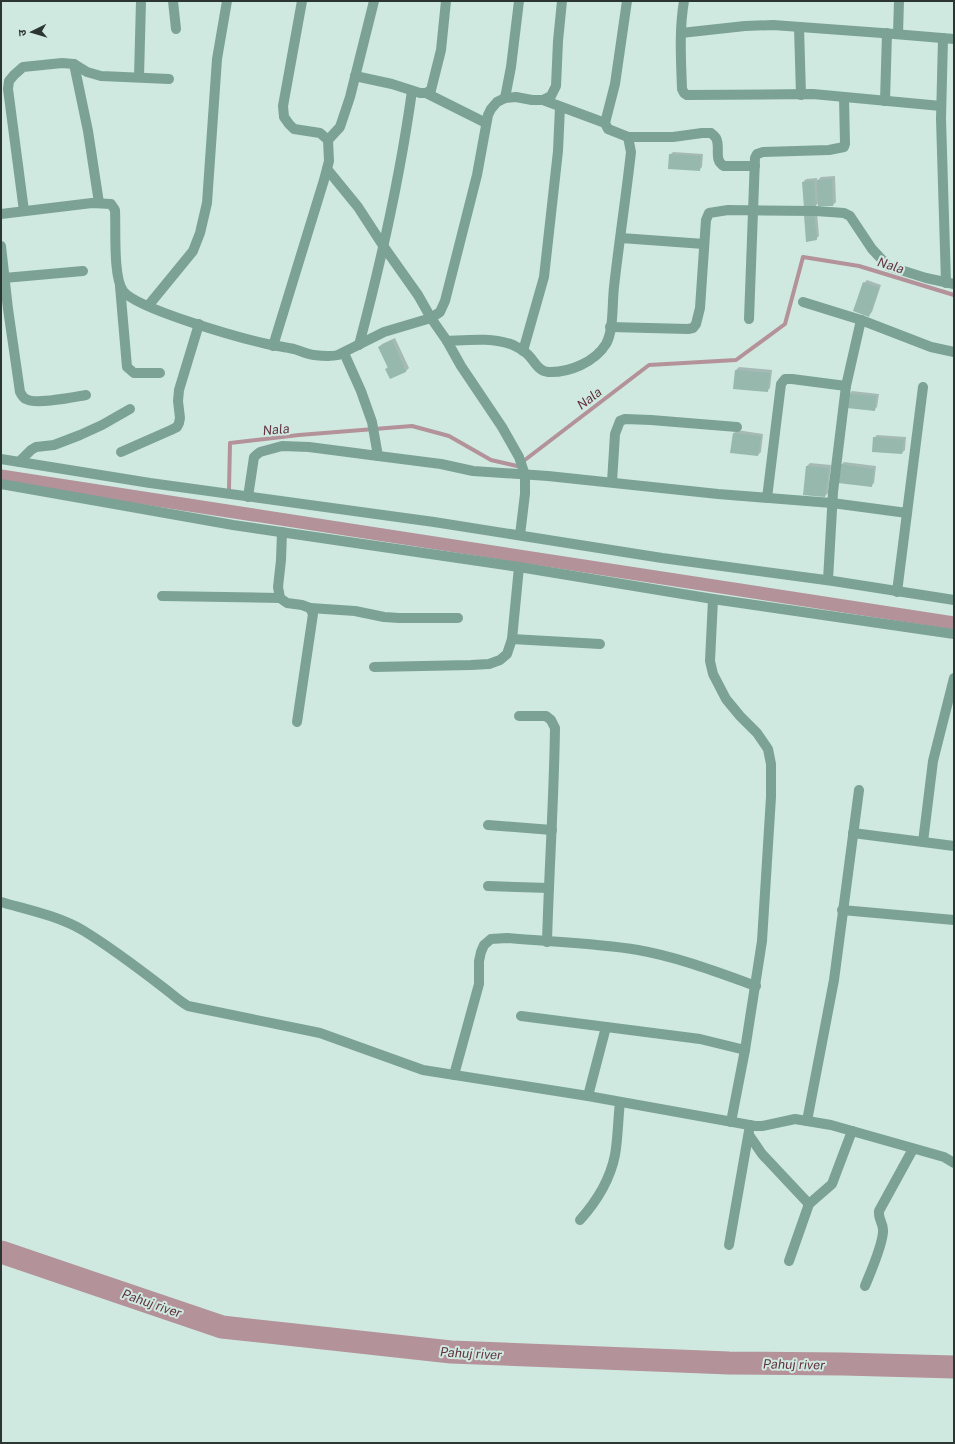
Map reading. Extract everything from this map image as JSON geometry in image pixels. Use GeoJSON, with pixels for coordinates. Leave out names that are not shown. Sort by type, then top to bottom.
{"type":"FeatureCollection","features":[{"type":"Feature","properties":{"kind":"street"},"geometry":{"type":"LineString","coordinates":[[138,77],[141,1]]}},
{"type":"Feature","properties":{"kind":"street"},"geometry":{"type":"LineString","coordinates":[[173,1],[176,29]]}},
{"type":"Feature","properties":{"kind":"street"},"geometry":{"type":"LineString","coordinates":[[148,306],[193,252],[200,233],[207,203],[217,59],[227,1]]}},
{"type":"Feature","properties":{"kind":"street"},"geometry":{"type":"LineString","coordinates":[[302,1],[283,106],[284,117],[294,128],[320,133],[328,140]]}},
{"type":"Feature","properties":{"kind":"street"},"geometry":{"type":"LineString","coordinates":[[273,346],[327,169],[329,161],[328,140],[340,127],[350,97],[374,1]]}},
{"type":"Feature","properties":{"kind":"street"},"geometry":{"type":"LineString","coordinates":[[426,93],[431,90],[441,50],[446,1]]}},
{"type":"Feature","properties":{"kind":"street"},"geometry":{"type":"LineString","coordinates":[[505,98],[511,68],[519,1]]}},
{"type":"Feature","properties":{"kind":"street"},"geometry":{"type":"LineString","coordinates":[[543,100],[551,96],[556,86],[557,49],[562,1]]}},
{"type":"Feature","properties":{"kind":"street"},"geometry":{"type":"LineString","coordinates":[[605,123],[615,84],[627,1]]}},
{"type":"Feature","properties":{"kind":"street"},"geometry":{"type":"LineString","coordinates":[[684,1],[681,33],[682,89],[687,95],[801,95],[844,97],[941,106]]}},
{"type":"Feature","properties":{"kind":"street"},"geometry":{"type":"LineString","coordinates":[[898,34],[899,1]]}},
{"type":"Feature","properties":{"kind":"street"},"geometry":{"type":"LineString","coordinates":[[681,33],[745,26],[773,25],[954,39]]}},
{"type":"Feature","properties":{"kind":"street"},"geometry":{"type":"LineString","coordinates":[[800,27],[801,95]]}},
{"type":"Feature","properties":{"kind":"street"},"geometry":{"type":"LineString","coordinates":[[885,101],[887,33]]}},
{"type":"Feature","properties":{"kind":"street"},"geometry":{"type":"LineString","coordinates":[[610,327],[693,328],[696,324],[700,308],[706,220],[709,213],[728,210],[816,211],[844,213],[850,216],[872,249],[888,266],[926,278],[950,283],[942,176],[941,106],[943,38]]}},
{"type":"Feature","properties":{"kind":"street"},"geometry":{"type":"LineString","coordinates":[[24,211],[8,89],[10,81],[14,75],[23,67],[62,63],[74,64],[87,72],[101,76],[169,79]]}},
{"type":"Feature","properties":{"kind":"street"},"geometry":{"type":"LineString","coordinates":[[74,64],[88,131],[99,203]]}},
{"type":"Feature","properties":{"kind":"street"},"geometry":{"type":"LineString","coordinates":[[355,76],[392,84],[412,91],[426,93],[486,123]]}},
{"type":"Feature","properties":{"kind":"street"},"geometry":{"type":"LineString","coordinates":[[358,345],[384,247],[406,136],[412,91]]}},
{"type":"Feature","properties":{"kind":"street"},"geometry":{"type":"LineString","coordinates":[[120,285],[130,298],[199,324],[273,346],[313,355],[331,357],[344,353],[384,332],[431,318],[440,312],[445,301],[477,174],[486,123],[491,109],[497,102],[505,98],[516,97],[532,100],[543,100],[605,123],[608,129],[628,137],[673,137],[711,133],[716,138],[718,145],[718,160],[720,164],[724,166],[755,166]]}},
{"type":"Feature","properties":{"kind":"street"},"geometry":{"type":"LineString","coordinates":[[749,318],[755,158],[757,154],[763,152],[829,150],[844,147],[846,144],[844,97]]}},
{"type":"Feature","properties":{"kind":"street"},"geometry":{"type":"LineString","coordinates":[[523,351],[544,277],[558,151],[560,107]]}},
{"type":"Feature","properties":{"kind":"street"},"geometry":{"type":"LineString","coordinates":[[447,341],[484,340],[514,345],[527,353],[536,366],[547,372],[568,370],[582,365],[599,353],[606,343],[610,327],[631,152],[628,137]]}},
{"type":"Feature","properties":{"kind":"street"},"geometry":{"type":"LineString","coordinates":[[327,169],[358,207],[418,295],[461,366],[502,427],[520,457],[524,472],[526,494],[520,535]]}},
{"type":"Feature","properties":{"kind":"street"},"geometry":{"type":"LineString","coordinates":[[1,214],[99,203],[111,204],[115,210],[116,263],[120,285],[127,367],[134,373],[160,372]]}},
{"type":"Feature","properties":{"kind":"street"},"geometry":{"type":"LineString","coordinates":[[621,238],[704,244]]}},
{"type":"Feature","properties":{"kind":"street"},"geometry":{"type":"LineString","coordinates":[[1,246],[20,392],[24,398],[41,401],[86,395]]}},
{"type":"Feature","properties":{"kind":"street"},"geometry":{"type":"LineString","coordinates":[[4,278],[83,271]]}},
{"type":"Feature","properties":{"kind":"street"},"geometry":{"type":"LineString","coordinates":[[803,302],[861,320],[931,348],[954,352]]}},
{"type":"Feature","properties":{"kind":"street"},"geometry":{"type":"LineString","coordinates":[[828,580],[832,504],[846,386],[861,320]]}},
{"type":"Feature","properties":{"kind":"street"},"geometry":{"type":"LineString","coordinates":[[121,452],[171,430],[179,423],[179,390],[199,324]]}},
{"type":"Feature","properties":{"kind":"street"},"geometry":{"type":"LineString","coordinates":[[344,353],[372,422],[378,456]]}},
{"type":"Feature","properties":{"kind":"street"},"geometry":{"type":"LineString","coordinates":[[767,498],[781,384],[785,380],[792,379],[846,386]]}},
{"type":"Feature","properties":{"kind":"street"},"geometry":{"type":"LineString","coordinates":[[897,592],[923,387]]}},
{"type":"Feature","properties":{"kind":"street"},"geometry":{"type":"LineString","coordinates":[[19,462],[36,447],[54,445],[80,435],[102,425],[130,409]]}},
{"type":"Feature","properties":{"kind":"street"},"geometry":{"type":"LineString","coordinates":[[612,482],[615,434],[620,421],[625,419],[651,420],[737,427]]}},
{"type":"Feature","properties":{"kind":"street"},"geometry":{"type":"LineString","coordinates":[[248,497],[254,457],[260,452],[282,446],[309,447],[441,464],[473,471],[524,472],[907,513]]}},
{"type":"Feature","properties":{"kind":"street"},"geometry":{"type":"LineString","coordinates":[[1,459],[150,483],[520,535],[662,558],[828,580],[954,600]]}},
{"type":"Feature","properties":{"kind":"street"},"geometry":{"type":"LineString","coordinates":[[1,484],[233,525],[519,567],[713,599],[954,634]]}},
{"type":"Feature","properties":{"kind":"street"},"geometry":{"type":"LineString","coordinates":[[282,532],[278,587],[280,598],[287,604],[302,604],[310,608],[356,611],[384,617],[458,618]]}},
{"type":"Feature","properties":{"kind":"street"},"geometry":{"type":"LineString","coordinates":[[374,667],[471,665],[488,664],[500,660],[507,654],[512,639],[519,567]]}},
{"type":"Feature","properties":{"kind":"street"},"geometry":{"type":"LineString","coordinates":[[162,596],[280,598]]}},
{"type":"Feature","properties":{"kind":"street"},"geometry":{"type":"LineString","coordinates":[[713,599],[710,661],[712,674],[726,699],[757,733],[768,749],[771,764],[771,797],[762,941],[756,986],[731,1122]]}},
{"type":"Feature","properties":{"kind":"street"},"geometry":{"type":"LineString","coordinates":[[297,722],[313,622],[313,614],[310,608]]}},
{"type":"Feature","properties":{"kind":"street"},"geometry":{"type":"LineString","coordinates":[[512,639],[600,644]]}},
{"type":"Feature","properties":{"kind":"street"},"geometry":{"type":"LineString","coordinates":[[923,842],[933,761],[954,678]]}},
{"type":"Feature","properties":{"kind":"street"},"geometry":{"type":"LineString","coordinates":[[519,716],[546,716],[551,720],[555,728],[547,942]]}},
{"type":"Feature","properties":{"kind":"street"},"geometry":{"type":"LineString","coordinates":[[807,1121],[834,980],[842,910],[859,790]]}},
{"type":"Feature","properties":{"kind":"street"},"geometry":{"type":"LineString","coordinates":[[488,825],[552,830]]}},
{"type":"Feature","properties":{"kind":"street"},"geometry":{"type":"LineString","coordinates":[[853,833],[954,846]]}},
{"type":"Feature","properties":{"kind":"street"},"geometry":{"type":"LineString","coordinates":[[488,886],[549,888]]}},
{"type":"Feature","properties":{"kind":"street"},"geometry":{"type":"LineString","coordinates":[[1,902],[56,918],[85,931],[188,1006],[320,1033],[423,1070],[588,1096],[731,1122],[749,1130],[762,1154],[809,1204]]}},
{"type":"Feature","properties":{"kind":"street"},"geometry":{"type":"LineString","coordinates":[[842,910],[954,920]]}},
{"type":"Feature","properties":{"kind":"street"},"geometry":{"type":"LineString","coordinates":[[454,1076],[479,984],[480,961],[484,945],[492,939],[507,938],[640,951],[697,966],[756,986]]}},
{"type":"Feature","properties":{"kind":"street"},"geometry":{"type":"LineString","coordinates":[[521,1016],[700,1039],[745,1050]]}},
{"type":"Feature","properties":{"kind":"street"},"geometry":{"type":"LineString","coordinates":[[588,1096],[606,1027]]}},
{"type":"Feature","properties":{"kind":"street"},"geometry":{"type":"LineString","coordinates":[[580,1220],[592,1207],[609,1176],[615,1155],[620,1102]]}},
{"type":"Feature","properties":{"kind":"street"},"geometry":{"type":"LineString","coordinates":[[749,1130],[795,1119],[831,1125],[944,1157],[954,1163]]}},
{"type":"Feature","properties":{"kind":"street"},"geometry":{"type":"LineString","coordinates":[[729,1245],[749,1130]]}},
{"type":"Feature","properties":{"kind":"street"},"geometry":{"type":"LineString","coordinates":[[789,1261],[809,1204],[832,1184],[852,1132]]}},
{"type":"Feature","properties":{"kind":"street"},"geometry":{"type":"LineString","coordinates":[[865,1286],[884,1230],[878,1218],[879,1211],[913,1149]]}},
{"type":"Feature","properties":{"kind":"building"},"geometry":{"type":"Polygon","coordinates":[[[669,154],[701,156],[700,171],[668,169],[669,154]]]}},
{"type":"Feature","properties":{"kind":"building"},"geometry":{"type":"Polygon","coordinates":[[[832,179],[833,206],[818,206],[817,180],[832,179]]]}},
{"type":"Feature","properties":{"kind":"building"},"geometry":{"type":"Polygon","coordinates":[[[814,181],[816,207],[804,208],[802,182],[814,181]]]}},
{"type":"Feature","properties":{"kind":"building"},"geometry":{"type":"Polygon","coordinates":[[[814,214],[817,240],[806,242],[804,215],[814,214]]]}},
{"type":"Feature","properties":{"kind":"building"},"geometry":{"type":"Polygon","coordinates":[[[863,282],[879,288],[869,317],[853,311],[863,282]]]}},
{"type":"Feature","properties":{"kind":"building"},"geometry":{"type":"Polygon","coordinates":[[[392,340],[406,372],[390,379],[385,369],[388,368],[378,347],[392,340]]]}},
{"type":"Feature","properties":{"kind":"building"},"geometry":{"type":"Polygon","coordinates":[[[735,370],[770,373],[768,392],[733,389],[735,370]]]}},
{"type":"Feature","properties":{"kind":"building"},"geometry":{"type":"Polygon","coordinates":[[[848,394],[876,396],[875,411],[847,408],[848,394]]]}},
{"type":"Feature","properties":{"kind":"building"},"geometry":{"type":"Polygon","coordinates":[[[733,433],[761,436],[758,456],[730,453],[733,433]]]}},
{"type":"Feature","properties":{"kind":"building"},"geometry":{"type":"Polygon","coordinates":[[[873,437],[904,440],[902,454],[872,452],[873,437]]]}},
{"type":"Feature","properties":{"kind":"building"},"geometry":{"type":"Polygon","coordinates":[[[840,464],[874,469],[872,487],[838,483],[840,464]]]}},
{"type":"Feature","properties":{"kind":"building"},"geometry":{"type":"Polygon","coordinates":[[[806,466],[829,468],[825,497],[803,495],[806,466]]]}},
{"type":"Feature","properties":{"kind":"waterway","name":"Nala"},"geometry":{"type":"LineString","coordinates":[[229,489],[230,443],[299,435],[412,426],[449,436],[491,460],[517,466],[649,365],[736,360],[785,324],[803,257],[859,266],[954,295]]}},
{"type":"Feature","properties":{"kind":"waterway"},"geometry":{"type":"LineString","coordinates":[[1,476],[954,623]]}},
{"type":"Feature","properties":{"kind":"waterway","name":"Pahuj river"},"geometry":{"type":"LineString","coordinates":[[1,1252],[222,1327],[451,1352],[729,1363],[954,1367]]}}]}
